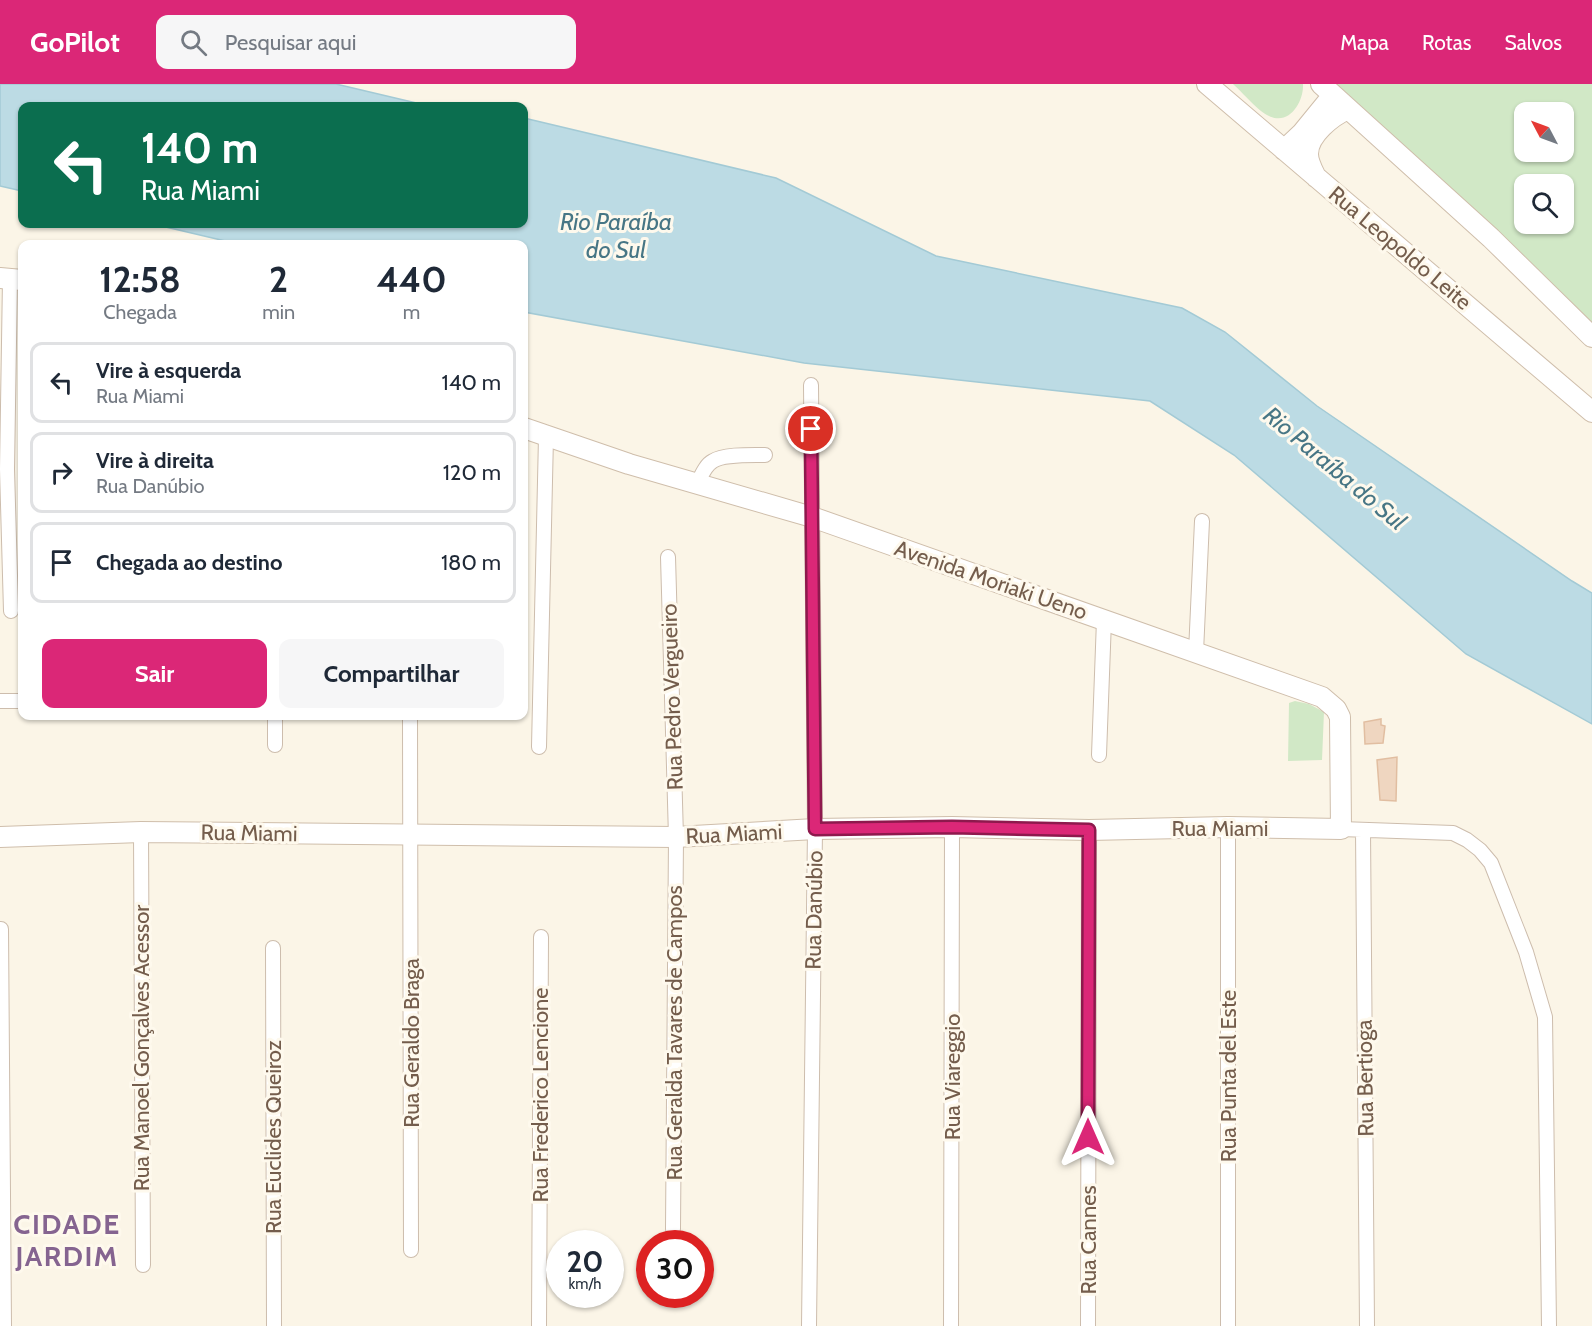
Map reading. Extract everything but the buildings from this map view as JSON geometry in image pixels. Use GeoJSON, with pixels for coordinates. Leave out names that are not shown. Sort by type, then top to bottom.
{"type":"FeatureCollection","features":[{"type":"Feature","properties":{"kind":"street","name":"Rua Leopoldo Leite"},"geometry":{"type":"LineString","coordinates":[[1207,84],[1592,412]]}},
{"type":"Feature","properties":{"kind":"street"},"geometry":{"type":"LineString","coordinates":[[1287,152],[1302,133],[1327,89],[1491,238],[1592,337]]}},
{"type":"Feature","properties":{"kind":"street"},"geometry":{"type":"LineString","coordinates":[[1287,152],[1309,144],[1331,119],[1348,109]]}},
{"type":"Feature","properties":{"kind":"street"},"geometry":{"type":"LineString","coordinates":[[1309,144],[1309,162],[1316,177]]}},
{"type":"Feature","properties":{"kind":"street"},"geometry":{"type":"LineString","coordinates":[[11,279],[7,470],[11,611]]}},
{"type":"Feature","properties":{"kind":"street","name":"Rua Danúbio"},"geometry":{"type":"LineString","coordinates":[[809,1326],[815,829],[811,385]]}},
{"type":"Feature","properties":{"kind":"street","name":"Avenida Moriaki Ueno"},"geometry":{"type":"LineString","coordinates":[[528,430],[697,484],[812,517],[1322,697],[1336,709],[1340,717],[1341,829]]}},
{"type":"Feature","properties":{"kind":"street"},"geometry":{"type":"LineString","coordinates":[[539,747],[546,437]]}},
{"type":"Feature","properties":{"kind":"street"},"geometry":{"type":"LineString","coordinates":[[697,484],[707,465],[713,460],[721,457],[765,454]]}},
{"type":"Feature","properties":{"kind":"street"},"geometry":{"type":"LineString","coordinates":[[1196,652],[1202,521]]}},
{"type":"Feature","properties":{"kind":"street","name":"Rua Pedro Vergueiro"},"geometry":{"type":"LineString","coordinates":[[668,557],[676,837]]}},
{"type":"Feature","properties":{"kind":"street"},"geometry":{"type":"LineString","coordinates":[[1099,755],[1104,620]]}},
{"type":"Feature","properties":{"kind":"street"},"geometry":{"type":"LineString","coordinates":[[0,701],[18,701]]}},
{"type":"Feature","properties":{"kind":"street"},"geometry":{"type":"LineString","coordinates":[[275,720],[275,745]]}},
{"type":"Feature","properties":{"kind":"street","name":"Rua Geraldo Braga"},"geometry":{"type":"LineString","coordinates":[[410,720],[411,1250]]}},
{"type":"Feature","properties":{"kind":"street","name":"Rua Miami"},"geometry":{"type":"LineString","coordinates":[[0,837],[141,832],[676,837],[815,829],[952,827],[1089,830],[1228,827],[1453,834],[1467,840],[1491,863],[1526,952],[1545,1017],[1549,1326]]}},
{"type":"Feature","properties":{"kind":"street","name":"Rua Viareggio"},"geometry":{"type":"LineString","coordinates":[[951,1326],[952,827]]}},
{"type":"Feature","properties":{"kind":"street","name":"Rua Punta del Este"},"geometry":{"type":"LineString","coordinates":[[1228,827],[1228,1326]]}},
{"type":"Feature","properties":{"kind":"street","name":"Rua Cannes"},"geometry":{"type":"LineString","coordinates":[[1088,1326],[1089,830]]}},
{"type":"Feature","properties":{"kind":"street","name":"Rua Bertioga"},"geometry":{"type":"LineString","coordinates":[[1363,830],[1367,1326]]}},
{"type":"Feature","properties":{"kind":"street","name":"Rua Manoel Gonçalves Acessor"},"geometry":{"type":"LineString","coordinates":[[141,832],[143,1265]]}},
{"type":"Feature","properties":{"kind":"street","name":"Rua Geralda Tavares de Campos"},"geometry":{"type":"LineString","coordinates":[[673,1228],[676,837]]}},
{"type":"Feature","properties":{"kind":"street"},"geometry":{"type":"LineString","coordinates":[[2,929],[4,1326]]}},
{"type":"Feature","properties":{"kind":"street","name":"Rua Frederico Lencione"},"geometry":{"type":"LineString","coordinates":[[539,1326],[541,937]]}},
{"type":"Feature","properties":{"kind":"street","name":"Rua Euclides Queiroz"},"geometry":{"type":"LineString","coordinates":[[273,948],[273,1326]]}},
{"type":"Feature","properties":{"kind":"green space"},"geometry":{"type":"Polygon","coordinates":[[[1233,84],[1303,84],[1303,91],[1294,110],[1283,118],[1277,118],[1260,110],[1233,84]]]}},
{"type":"Feature","properties":{"kind":"green space"},"geometry":{"type":"Polygon","coordinates":[[[1334,84],[1592,84],[1592,328],[1334,84]]]}},
{"type":"Feature","properties":{"kind":"green space"},"geometry":{"type":"Polygon","coordinates":[[[1295,701],[1309,704],[1324,712],[1322,760],[1288,761],[1289,703],[1295,701]]]}},
{"type":"Feature","properties":{"kind":"water"},"geometry":{"type":"Polygon","coordinates":[[[0,84],[336,84],[412,102],[18,102],[18,190],[0,186],[0,84]]]}},
{"type":"Feature","properties":{"kind":"water","name":"Rio Paraíba do Sul"},"geometry":{"type":"Polygon","coordinates":[[[528,119],[776,178],[936,256],[1182,308],[1225,332],[1317,406],[1592,593],[1592,724],[1466,654],[1234,455],[1150,401],[804,363],[528,313],[528,240],[221,240],[170,228],[528,228],[528,119]]]}},
{"type":"Feature","properties":{"kind":"district","name":"CIDADE JARDIM"},"geometry":{"type":"Point","coordinates":[67,1240]}},
{"type":"Feature","properties":{"kind":"route"},"geometry":{"type":"LineString","coordinates":[[811,429],[815,829],[952,827],[1089,830],[1088,1137]]}}]}
